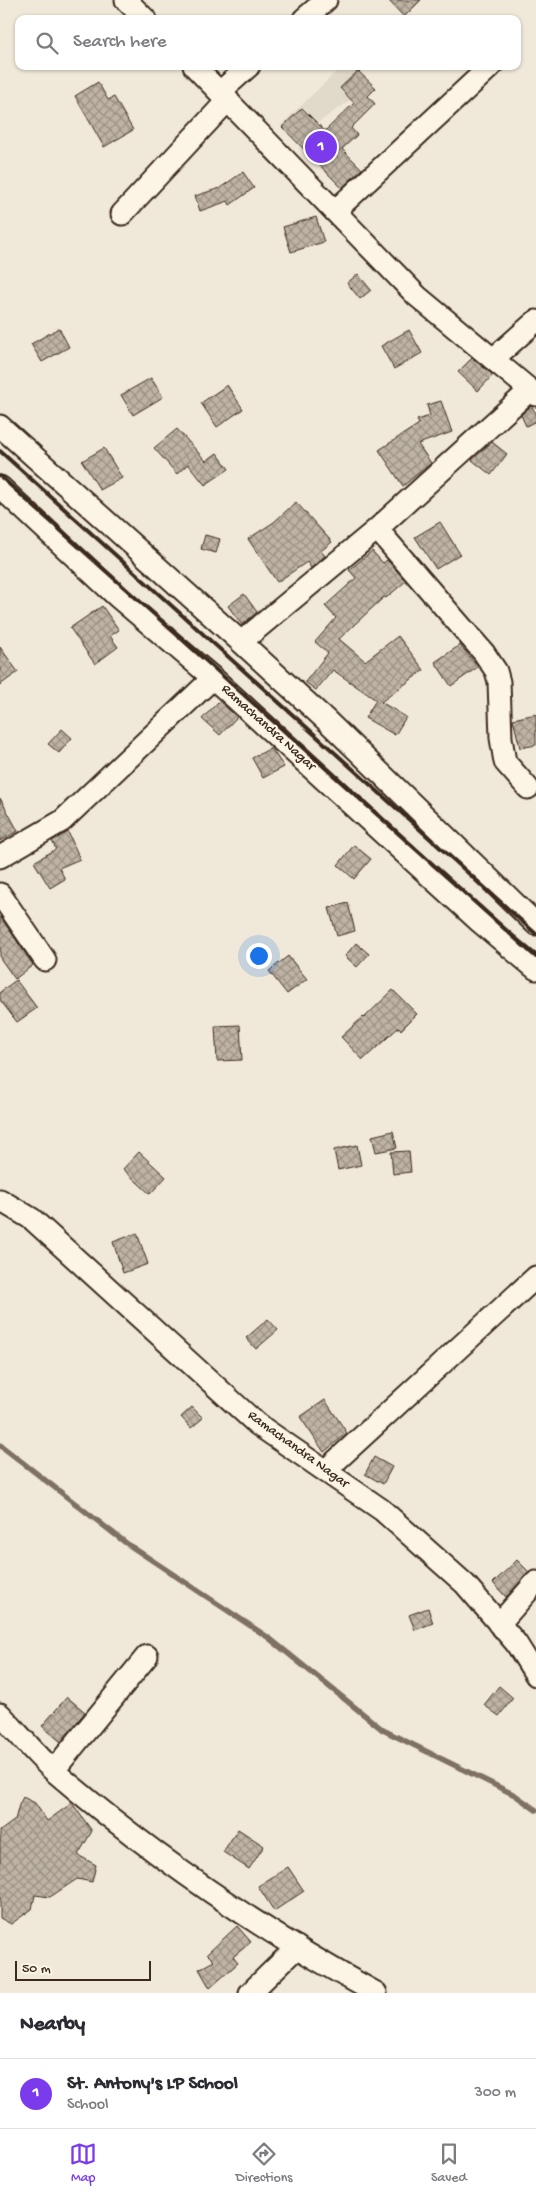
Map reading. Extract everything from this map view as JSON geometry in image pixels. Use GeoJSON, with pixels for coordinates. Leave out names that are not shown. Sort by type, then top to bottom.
{"type":"FeatureCollection","features":[{"type":"Feature","properties":{"kind":"street"},"geometry":{"type":"LineString","coordinates":[[126,0],[141,15]]}},
{"type":"Feature","properties":{"kind":"street"},"geometry":{"type":"LineString","coordinates":[[309,15],[326,0]]}},
{"type":"Feature","properties":{"kind":"street"},"geometry":{"type":"LineString","coordinates":[[198,70],[417,296],[533,392],[376,529],[241,642]]}},
{"type":"Feature","properties":{"kind":"street"},"geometry":{"type":"LineString","coordinates":[[122,214],[246,70]]}},
{"type":"Feature","properties":{"kind":"street"},"geometry":{"type":"LineString","coordinates":[[335,211],[487,70]]}},
{"type":"Feature","properties":{"kind":"street"},"geometry":{"type":"LineString","coordinates":[[493,359],[536,321]]}},
{"type":"Feature","properties":{"kind":"street"},"geometry":{"type":"LineString","coordinates":[[0,426],[328,721],[536,924]]}},
{"type":"Feature","properties":{"kind":"street","name":"Ramachandra Nagar"},"geometry":{"type":"LineString","coordinates":[[0,487],[119,598],[213,678],[480,922],[536,969]]}},
{"type":"Feature","properties":{"kind":"street"},"geometry":{"type":"LineString","coordinates":[[376,529],[484,653],[496,671],[499,682],[500,738],[505,762],[528,788]]}},
{"type":"Feature","properties":{"kind":"street"},"geometry":{"type":"LineString","coordinates":[[0,857],[62,821],[213,678]]}},
{"type":"Feature","properties":{"kind":"street"},"geometry":{"type":"LineString","coordinates":[[0,894],[45,960]]}},
{"type":"Feature","properties":{"kind":"street","name":"Ramachandra Nagar"},"geometry":{"type":"LineString","coordinates":[[0,1200],[32,1219],[257,1424],[382,1510],[466,1584],[516,1644],[536,1675]]}},
{"type":"Feature","properties":{"kind":"street"},"geometry":{"type":"LineString","coordinates":[[326,1470],[536,1277]]}},
{"type":"Feature","properties":{"kind":"street"},"geometry":{"type":"LineString","coordinates":[[499,1624],[536,1582]]}},
{"type":"Feature","properties":{"kind":"street"},"geometry":{"type":"LineString","coordinates":[[54,1770],[147,1656]]}},
{"type":"Feature","properties":{"kind":"street"},"geometry":{"type":"LineString","coordinates":[[0,1714],[54,1770],[132,1834],[240,1913],[376,1993]]}},
{"type":"Feature","properties":{"kind":"street"},"geometry":{"type":"LineString","coordinates":[[250,1993],[297,1947]]}},
{"type":"Feature","properties":{"kind":"shaded area"},"geometry":{"type":"Polygon","coordinates":[[[338,70],[353,70],[371,86],[316,124],[363,169],[347,190],[281,125],[338,70]]]}},
{"type":"Feature","properties":{"kind":"building"},"geometry":{"type":"Polygon","coordinates":[[[388,0],[421,0],[406,15],[402,15],[388,0]]]}},
{"type":"Feature","properties":{"kind":"building"},"geometry":{"type":"Polygon","coordinates":[[[358,71],[376,88],[368,96],[375,104],[351,128],[357,135],[342,149],[362,169],[342,188],[282,127],[302,108],[325,131],[354,103],[340,88],[358,71]]]}},
{"type":"Feature","properties":{"kind":"building"},"geometry":{"type":"Polygon","coordinates":[[[98,82],[108,100],[114,97],[133,130],[104,147],[75,96],[98,82]]]}},
{"type":"Feature","properties":{"kind":"building"},"geometry":{"type":"Polygon","coordinates":[[[243,172],[254,188],[230,205],[228,201],[200,211],[195,196],[220,188],[243,172]]]}},
{"type":"Feature","properties":{"kind":"building"},"geometry":{"type":"Polygon","coordinates":[[[316,217],[324,242],[291,252],[283,227],[316,217]]]}},
{"type":"Feature","properties":{"kind":"building"},"geometry":{"type":"Polygon","coordinates":[[[358,274],[371,290],[360,299],[347,283],[358,274]]]}},
{"type":"Feature","properties":{"kind":"building"},"geometry":{"type":"Polygon","coordinates":[[[59,328],[69,347],[42,362],[31,344],[59,328]]]}},
{"type":"Feature","properties":{"kind":"building"},"geometry":{"type":"Polygon","coordinates":[[[409,330],[422,353],[394,369],[381,346],[409,330]]]}},
{"type":"Feature","properties":{"kind":"building"},"geometry":{"type":"Polygon","coordinates":[[[472,358],[493,375],[478,391],[458,372],[472,358]]]}},
{"type":"Feature","properties":{"kind":"building"},"geometry":{"type":"Polygon","coordinates":[[[151,378],[163,397],[133,415],[121,395],[151,378]]]}},
{"type":"Feature","properties":{"kind":"building"},"geometry":{"type":"Polygon","coordinates":[[[227,385],[243,409],[217,427],[201,403],[227,385]]]}},
{"type":"Feature","properties":{"kind":"building"},"geometry":{"type":"Polygon","coordinates":[[[441,401],[452,432],[418,444],[431,463],[403,486],[379,450],[419,424],[417,420],[430,416],[427,405],[441,401]]]}},
{"type":"Feature","properties":{"kind":"building"},"geometry":{"type":"Polygon","coordinates":[[[531,406],[536,413],[536,421],[526,426],[521,415],[531,406]]]}},
{"type":"Feature","properties":{"kind":"building"},"geometry":{"type":"Polygon","coordinates":[[[177,429],[206,461],[217,453],[229,469],[205,485],[188,464],[177,474],[154,448],[177,429]]]}},
{"type":"Feature","properties":{"kind":"building"},"geometry":{"type":"Polygon","coordinates":[[[492,442],[507,454],[491,475],[472,460],[492,442]]]}},
{"type":"Feature","properties":{"kind":"building"},"geometry":{"type":"Polygon","coordinates":[[[104,448],[122,478],[100,490],[82,461],[104,448]]]}},
{"type":"Feature","properties":{"kind":"building"},"geometry":{"type":"Polygon","coordinates":[[[296,502],[332,542],[321,551],[325,556],[311,568],[307,562],[277,582],[248,539],[274,522],[296,502]]]}},
{"type":"Feature","properties":{"kind":"building"},"geometry":{"type":"Polygon","coordinates":[[[440,522],[460,554],[436,569],[415,537],[440,522]]]}},
{"type":"Feature","properties":{"kind":"building"},"geometry":{"type":"Polygon","coordinates":[[[205,535],[220,539],[216,553],[201,549],[205,535]]]}},
{"type":"Feature","properties":{"kind":"building"},"geometry":{"type":"Polygon","coordinates":[[[372,551],[383,563],[387,560],[406,581],[386,598],[384,597],[339,639],[365,661],[398,636],[424,670],[381,702],[406,717],[395,735],[365,718],[376,700],[333,670],[316,690],[305,682],[328,653],[315,642],[336,618],[325,606],[356,578],[349,570],[372,551]]]}},
{"type":"Feature","properties":{"kind":"building"},"geometry":{"type":"Polygon","coordinates":[[[244,594],[257,612],[242,625],[228,606],[244,594]]]}},
{"type":"Feature","properties":{"kind":"building"},"geometry":{"type":"Polygon","coordinates":[[[102,606],[119,630],[110,636],[118,647],[95,664],[70,628],[102,606]]]}},
{"type":"Feature","properties":{"kind":"building"},"geometry":{"type":"Polygon","coordinates":[[[460,645],[478,667],[451,686],[435,662],[460,645]]]}},
{"type":"Feature","properties":{"kind":"building"},"geometry":{"type":"Polygon","coordinates":[[[0,647],[18,672],[0,685],[0,647]]]}},
{"type":"Feature","properties":{"kind":"building"},"geometry":{"type":"Polygon","coordinates":[[[219,701],[237,717],[220,735],[202,719],[219,701]]]}},
{"type":"Feature","properties":{"kind":"building"},"geometry":{"type":"Polygon","coordinates":[[[536,714],[536,745],[520,748],[513,719],[536,714]]]}},
{"type":"Feature","properties":{"kind":"building"},"geometry":{"type":"Polygon","coordinates":[[[62,729],[72,738],[59,753],[48,744],[62,729]]]}},
{"type":"Feature","properties":{"kind":"building"},"geometry":{"type":"Polygon","coordinates":[[[271,748],[284,767],[263,778],[252,758],[271,748]]]}},
{"type":"Feature","properties":{"kind":"building"},"geometry":{"type":"Polygon","coordinates":[[[0,798],[18,831],[0,841],[0,798]]]}},
{"type":"Feature","properties":{"kind":"building"},"geometry":{"type":"Polygon","coordinates":[[[68,832],[80,859],[59,868],[65,879],[50,888],[34,862],[56,849],[52,841],[68,832]]]}},
{"type":"Feature","properties":{"kind":"building"},"geometry":{"type":"Polygon","coordinates":[[[354,845],[371,859],[354,879],[338,865],[354,845]]]}},
{"type":"Feature","properties":{"kind":"building"},"geometry":{"type":"Polygon","coordinates":[[[348,903],[355,931],[337,936],[329,908],[348,903]]]}},
{"type":"Feature","properties":{"kind":"building"},"geometry":{"type":"Polygon","coordinates":[[[0,916],[33,965],[15,979],[0,958],[0,916]]]}},
{"type":"Feature","properties":{"kind":"building"},"geometry":{"type":"Polygon","coordinates":[[[356,943],[369,954],[357,967],[345,956],[356,943]]]}},
{"type":"Feature","properties":{"kind":"building"},"geometry":{"type":"Polygon","coordinates":[[[288,956],[307,979],[287,994],[269,971],[288,956]]]}},
{"type":"Feature","properties":{"kind":"building"},"geometry":{"type":"Polygon","coordinates":[[[16,980],[37,1008],[17,1022],[0,1000],[0,992],[16,980]]]}},
{"type":"Feature","properties":{"kind":"building"},"geometry":{"type":"Polygon","coordinates":[[[393,990],[417,1014],[401,1030],[399,1027],[363,1060],[341,1037],[393,990]]]}},
{"type":"Feature","properties":{"kind":"building"},"geometry":{"type":"Polygon","coordinates":[[[240,1025],[242,1060],[217,1061],[215,1026],[240,1025]]]}},
{"type":"Feature","properties":{"kind":"building"},"geometry":{"type":"Polygon","coordinates":[[[393,1131],[397,1148],[376,1152],[372,1136],[393,1131]]]}},
{"type":"Feature","properties":{"kind":"building"},"geometry":{"type":"Polygon","coordinates":[[[357,1145],[361,1165],[338,1170],[334,1150],[357,1145]]]}},
{"type":"Feature","properties":{"kind":"building"},"geometry":{"type":"Polygon","coordinates":[[[409,1151],[411,1172],[393,1174],[391,1152],[409,1151]]]}},
{"type":"Feature","properties":{"kind":"building"},"geometry":{"type":"Polygon","coordinates":[[[139,1152],[166,1177],[150,1194],[123,1169],[139,1152]]]}},
{"type":"Feature","properties":{"kind":"building"},"geometry":{"type":"Polygon","coordinates":[[[137,1233],[148,1264],[123,1273],[113,1242],[137,1233]]]}},
{"type":"Feature","properties":{"kind":"building"},"geometry":{"type":"Polygon","coordinates":[[[268,1319],[278,1330],[256,1349],[246,1338],[268,1319]]]}},
{"type":"Feature","properties":{"kind":"building"},"geometry":{"type":"Polygon","coordinates":[[[325,1400],[347,1433],[324,1452],[300,1417],[325,1400]]]}},
{"type":"Feature","properties":{"kind":"building"},"geometry":{"type":"Polygon","coordinates":[[[192,1407],[203,1418],[191,1428],[181,1417],[192,1407]]]}},
{"type":"Feature","properties":{"kind":"building"},"geometry":{"type":"Polygon","coordinates":[[[374,1457],[392,1467],[383,1484],[365,1474],[374,1457]]]}},
{"type":"Feature","properties":{"kind":"building"},"geometry":{"type":"Polygon","coordinates":[[[517,1560],[529,1572],[506,1597],[493,1583],[517,1560]]]}},
{"type":"Feature","properties":{"kind":"building"},"geometry":{"type":"Polygon","coordinates":[[[428,1608],[433,1623],[415,1630],[409,1615],[428,1608]]]}},
{"type":"Feature","properties":{"kind":"building"},"geometry":{"type":"Polygon","coordinates":[[[499,1686],[513,1698],[499,1716],[484,1705],[499,1686]]]}},
{"type":"Feature","properties":{"kind":"building"},"geometry":{"type":"Polygon","coordinates":[[[67,1697],[85,1712],[61,1742],[42,1726],[67,1697]]]}},
{"type":"Feature","properties":{"kind":"building"},"geometry":{"type":"Polygon","coordinates":[[[23,1797],[35,1803],[47,1821],[72,1803],[92,1831],[78,1855],[96,1865],[92,1882],[77,1879],[50,1897],[35,1895],[32,1909],[11,1924],[0,1918],[0,1831],[15,1820],[23,1797]]]}},
{"type":"Feature","properties":{"kind":"building"},"geometry":{"type":"Polygon","coordinates":[[[238,1829],[264,1846],[249,1869],[223,1852],[238,1829]]]}},
{"type":"Feature","properties":{"kind":"building"},"geometry":{"type":"Polygon","coordinates":[[[288,1867],[304,1891],[274,1911],[258,1886],[288,1867]]]}},
{"type":"Feature","properties":{"kind":"building"},"geometry":{"type":"Polygon","coordinates":[[[237,1926],[251,1942],[233,1957],[238,1963],[210,1988],[199,1969],[214,1961],[207,1954],[237,1926]]]}},
{"type":"Feature","properties":{"kind":"waterway"},"geometry":{"type":"LineString","coordinates":[[0,1445],[126,1543],[269,1638],[383,1730],[515,1795],[536,1810]]}},
{"type":"Feature","properties":{"kind":"railway"},"geometry":{"type":"LineString","coordinates":[[0,451],[536,934]]}},
{"type":"Feature","properties":{"kind":"railway"},"geometry":{"type":"LineString","coordinates":[[0,476],[536,957]]}},
{"type":"Feature","properties":{"kind":"place","name":"St. Antony's LP School"},"geometry":{"type":"Point","coordinates":[321,147]}}]}
